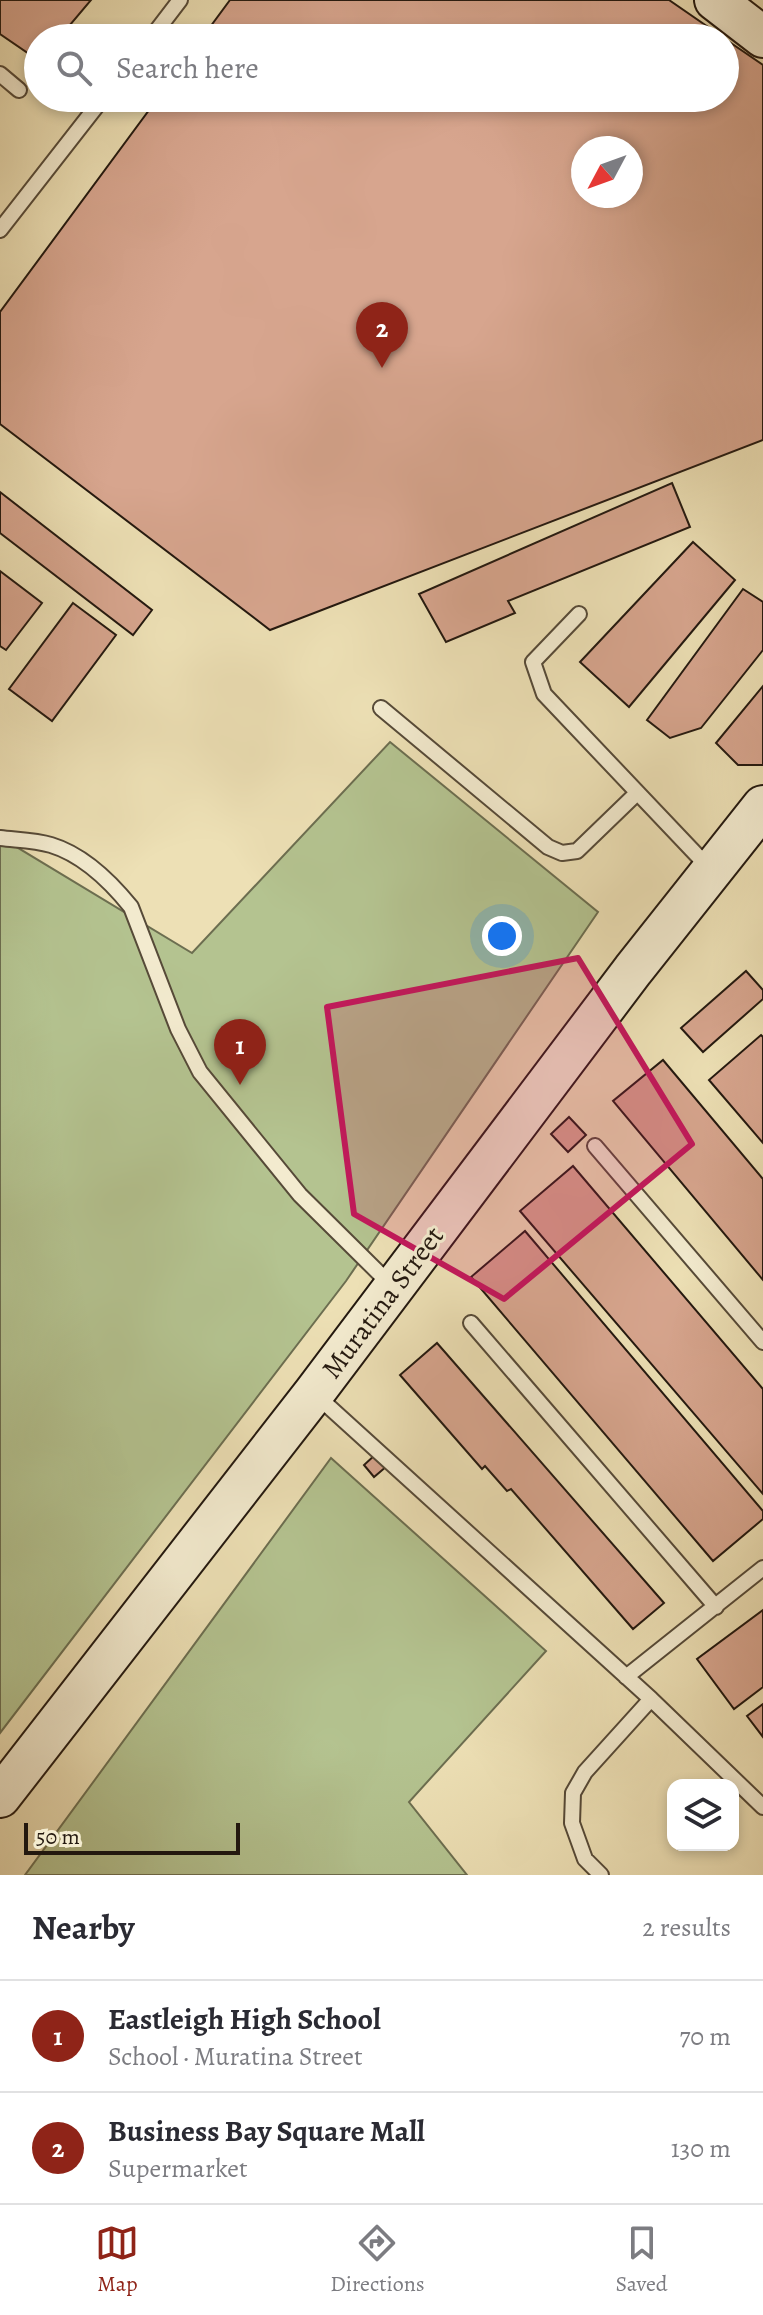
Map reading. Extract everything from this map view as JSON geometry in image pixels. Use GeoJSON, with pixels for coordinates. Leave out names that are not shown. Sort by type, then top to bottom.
{"type":"FeatureCollection","features":[{"type":"Feature","properties":{"kind":"main road"},"geometry":{"type":"LineString","coordinates":[[715,0],[763,37]]}},
{"type":"Feature","properties":{"kind":"main road","name":"Muratina Street"},"geometry":{"type":"LineString","coordinates":[[0,1797],[314,1393],[633,970],[763,806]]}},
{"type":"Feature","properties":{"kind":"lane"},"geometry":{"type":"LineString","coordinates":[[162,24],[180,0]]}},
{"type":"Feature","properties":{"kind":"lane"},"geometry":{"type":"LineString","coordinates":[[0,74],[19,90]]}},
{"type":"Feature","properties":{"kind":"lane"},"geometry":{"type":"LineString","coordinates":[[0,230],[92,112]]}},
{"type":"Feature","properties":{"kind":"lane"},"geometry":{"type":"LineString","coordinates":[[579,614],[533,662],[544,694],[712,870]]}},
{"type":"Feature","properties":{"kind":"lane"},"geometry":{"type":"LineString","coordinates":[[381,708],[548,847],[562,853],[577,851],[637,793]]}},
{"type":"Feature","properties":{"kind":"lane"},"geometry":{"type":"LineString","coordinates":[[0,838],[51,845],[102,874],[118,890],[131,907],[178,1029],[200,1072],[300,1195],[393,1287]]}},
{"type":"Feature","properties":{"kind":"lane"},"geometry":{"type":"LineString","coordinates":[[595,1146],[763,1342]]}},
{"type":"Feature","properties":{"kind":"lane"},"geometry":{"type":"LineString","coordinates":[[471,1323],[716,1607]]}},
{"type":"Feature","properties":{"kind":"lane"},"geometry":{"type":"LineString","coordinates":[[314,1393],[651,1699],[763,1807]]}},
{"type":"Feature","properties":{"kind":"lane"},"geometry":{"type":"LineString","coordinates":[[626,1677],[763,1568]]}},
{"type":"Feature","properties":{"kind":"lane"},"geometry":{"type":"LineString","coordinates":[[601,1875],[585,1859],[572,1823],[573,1793],[585,1772],[651,1699]]}},
{"type":"Feature","properties":{"kind":"highlighted area"},"geometry":{"type":"Polygon","coordinates":[[[578,958],[692,1144],[504,1299],[354,1214],[327,1007],[578,958]]]}},
{"type":"Feature","properties":{"kind":"green space"},"geometry":{"type":"Polygon","coordinates":[[[390,742],[598,912],[346,1281],[0,1733],[0,837],[192,953],[390,742]]]}},
{"type":"Feature","properties":{"kind":"green space"},"geometry":{"type":"Polygon","coordinates":[[[331,1458],[546,1651],[409,1802],[467,1875],[25,1875],[331,1458]]]}},
{"type":"Feature","properties":{"kind":"building"},"geometry":{"type":"Polygon","coordinates":[[[0,0],[91,0],[71,24],[24,24],[24,50],[0,34],[0,0]]]}},
{"type":"Feature","properties":{"kind":"building"},"geometry":{"type":"Polygon","coordinates":[[[230,0],[669,0],[704,24],[212,24],[230,0]]]}},
{"type":"Feature","properties":{"kind":"building"},"geometry":{"type":"Polygon","coordinates":[[[739,49],[763,65],[763,440],[270,630],[0,424],[0,312],[148,112],[739,112],[739,49]]]}},
{"type":"Feature","properties":{"kind":"building"},"geometry":{"type":"Polygon","coordinates":[[[672,483],[690,527],[508,601],[515,613],[446,642],[419,594],[672,483]]]}},
{"type":"Feature","properties":{"kind":"building"},"geometry":{"type":"Polygon","coordinates":[[[0,492],[152,610],[133,635],[0,533],[0,492]]]}},
{"type":"Feature","properties":{"kind":"building"},"geometry":{"type":"Polygon","coordinates":[[[693,542],[735,580],[629,707],[580,662],[693,542]]]}},
{"type":"Feature","properties":{"kind":"building"},"geometry":{"type":"Polygon","coordinates":[[[0,571],[42,603],[6,650],[0,646],[0,571]]]}},
{"type":"Feature","properties":{"kind":"building"},"geometry":{"type":"Polygon","coordinates":[[[743,589],[763,602],[763,650],[701,728],[670,738],[647,720],[743,589]]]}},
{"type":"Feature","properties":{"kind":"building"},"geometry":{"type":"Polygon","coordinates":[[[73,603],[116,635],[52,721],[9,689],[73,603]]]}},
{"type":"Feature","properties":{"kind":"building"},"geometry":{"type":"Polygon","coordinates":[[[763,686],[763,765],[738,765],[716,743],[763,686]]]}},
{"type":"Feature","properties":{"kind":"building"},"geometry":{"type":"Polygon","coordinates":[[[746,971],[763,990],[763,999],[703,1052],[681,1028],[746,971]]]}},
{"type":"Feature","properties":{"kind":"building"},"geometry":{"type":"Polygon","coordinates":[[[761,1035],[763,1037],[763,1143],[709,1080],[761,1035]]]}},
{"type":"Feature","properties":{"kind":"building"},"geometry":{"type":"Polygon","coordinates":[[[663,1060],[763,1179],[763,1280],[613,1101],[663,1060]]]}},
{"type":"Feature","properties":{"kind":"building"},"geometry":{"type":"Polygon","coordinates":[[[569,1117],[586,1135],[568,1152],[551,1134],[569,1117]]]}},
{"type":"Feature","properties":{"kind":"building"},"geometry":{"type":"Polygon","coordinates":[[[573,1166],[763,1389],[763,1494],[520,1211],[573,1166]]]}},
{"type":"Feature","properties":{"kind":"building"},"geometry":{"type":"Polygon","coordinates":[[[525,1231],[763,1511],[763,1519],[713,1561],[471,1277],[525,1231]]]}},
{"type":"Feature","properties":{"kind":"building"},"geometry":{"type":"Polygon","coordinates":[[[437,1343],[664,1603],[633,1629],[511,1489],[507,1491],[485,1466],[482,1469],[400,1375],[437,1343]]]}},
{"type":"Feature","properties":{"kind":"building"},"geometry":{"type":"Polygon","coordinates":[[[376,1454],[387,1466],[374,1477],[364,1465],[376,1454]]]}},
{"type":"Feature","properties":{"kind":"building"},"geometry":{"type":"Polygon","coordinates":[[[763,1610],[763,1687],[734,1709],[697,1659],[763,1610]]]}},
{"type":"Feature","properties":{"kind":"building"},"geometry":{"type":"Polygon","coordinates":[[[763,1704],[763,1737],[747,1716],[763,1704]]]}},
{"type":"Feature","properties":{"kind":"place","name":"Business Bay Square Mall"},"geometry":{"type":"Point","coordinates":[382,368]}},
{"type":"Feature","properties":{"kind":"place","name":"Eastleigh High School"},"geometry":{"type":"Point","coordinates":[240,1085]}}]}
